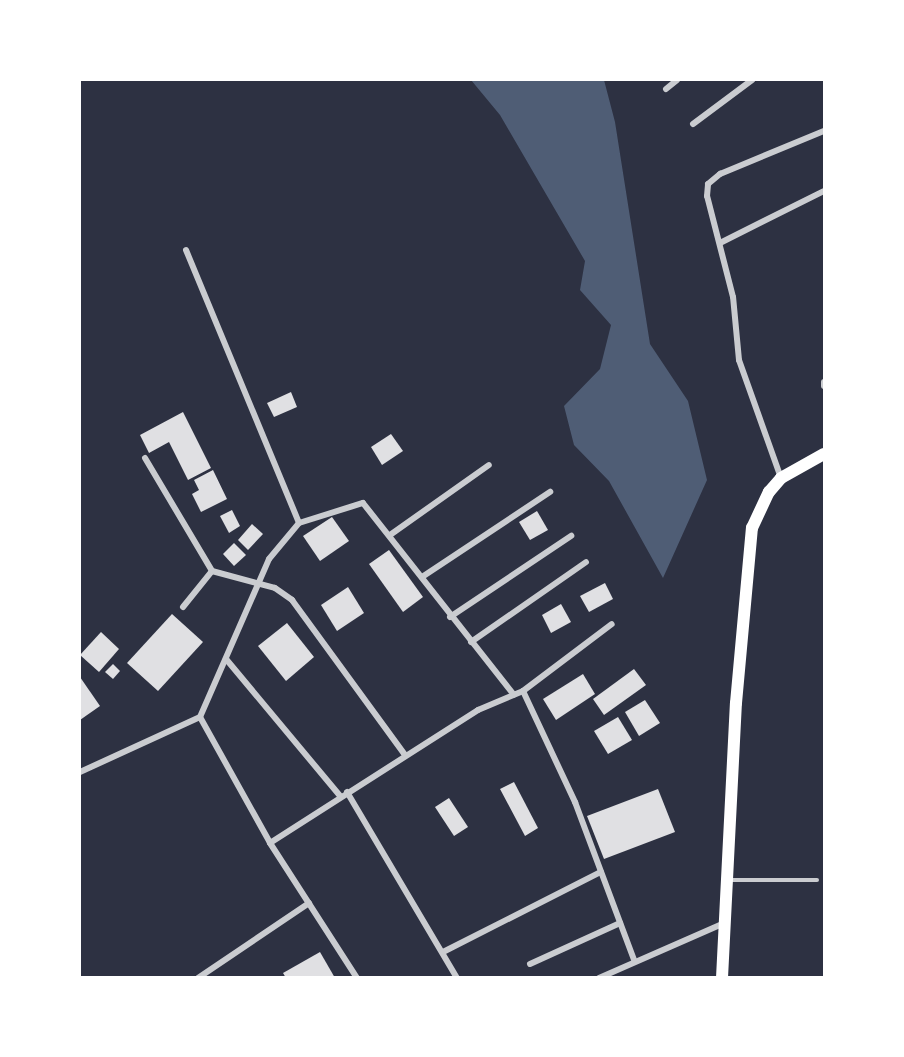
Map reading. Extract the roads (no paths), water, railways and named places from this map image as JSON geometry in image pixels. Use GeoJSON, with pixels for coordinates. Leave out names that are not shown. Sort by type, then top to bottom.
{"type":"FeatureCollection","features":[{"type":"Feature","properties":{"kind":"main road"},"geometry":{"type":"LineString","coordinates":[[722,978],[728,922],[736,703],[752,528],[769,492],[781,478],[825,454]]}},
{"type":"Feature","properties":{"kind":"street"},"geometry":{"type":"LineString","coordinates":[[666,89],[677,80]]}},
{"type":"Feature","properties":{"kind":"street"},"geometry":{"type":"LineString","coordinates":[[693,124],[752,80]]}},
{"type":"Feature","properties":{"kind":"street"},"geometry":{"type":"LineString","coordinates":[[781,478],[739,360],[733,297],[706,195],[713,178],[825,131]]}},
{"type":"Feature","properties":{"kind":"street"},"geometry":{"type":"LineString","coordinates":[[720,243],[825,191]]}},
{"type":"Feature","properties":{"kind":"street"},"geometry":{"type":"LineString","coordinates":[[186,250],[300,523]]}},
{"type":"Feature","properties":{"kind":"street"},"geometry":{"type":"LineString","coordinates":[[146,458],[212,571],[275,588],[292,600],[405,755]]}},
{"type":"Feature","properties":{"kind":"street"},"geometry":{"type":"LineString","coordinates":[[390,535],[489,465]]}},
{"type":"Feature","properties":{"kind":"street"},"geometry":{"type":"LineString","coordinates":[[422,577],[549,492]]}},
{"type":"Feature","properties":{"kind":"street"},"geometry":{"type":"LineString","coordinates":[[80,772],[200,717],[269,559],[300,523],[363,503],[390,535],[450,617],[514,695]]}},
{"type":"Feature","properties":{"kind":"street"},"geometry":{"type":"LineString","coordinates":[[450,617],[571,536]]}},
{"type":"Feature","properties":{"kind":"street"},"geometry":{"type":"LineString","coordinates":[[471,642],[586,562]]}},
{"type":"Feature","properties":{"kind":"street"},"geometry":{"type":"LineString","coordinates":[[183,608],[212,571]]}},
{"type":"Feature","properties":{"kind":"street"},"geometry":{"type":"LineString","coordinates":[[270,843],[340,796],[478,710],[522,691],[612,624]]}},
{"type":"Feature","properties":{"kind":"street"},"geometry":{"type":"LineString","coordinates":[[226,659],[340,796]]}},
{"type":"Feature","properties":{"kind":"street"},"geometry":{"type":"LineString","coordinates":[[522,691],[575,802],[634,960]]}},
{"type":"Feature","properties":{"kind":"street"},"geometry":{"type":"LineString","coordinates":[[200,717],[270,843],[357,978]]}},
{"type":"Feature","properties":{"kind":"street"},"geometry":{"type":"LineString","coordinates":[[347,792],[457,978]]}},
{"type":"Feature","properties":{"kind":"street"},"geometry":{"type":"LineString","coordinates":[[443,952],[601,872]]}},
{"type":"Feature","properties":{"kind":"street"},"geometry":{"type":"LineString","coordinates":[[198,978],[309,903]]}},
{"type":"Feature","properties":{"kind":"street"},"geometry":{"type":"LineString","coordinates":[[599,978],[634,960],[728,922]]}},
{"type":"Feature","properties":{"kind":"street"},"geometry":{"type":"LineString","coordinates":[[530,964],[620,923]]}},
{"type":"Feature","properties":{"kind":"lane"},"geometry":{"type":"LineString","coordinates":[[729,880],[817,880]]}},
{"type":"Feature","properties":{"kind":"water"},"geometry":{"type":"Polygon","coordinates":[[[471,80],[604,80],[615,122],[650,344],[688,401],[707,480],[663,578],[609,481],[574,445],[564,406],[600,369],[611,325],[580,290],[585,261],[500,115],[471,80]]]}}]}
